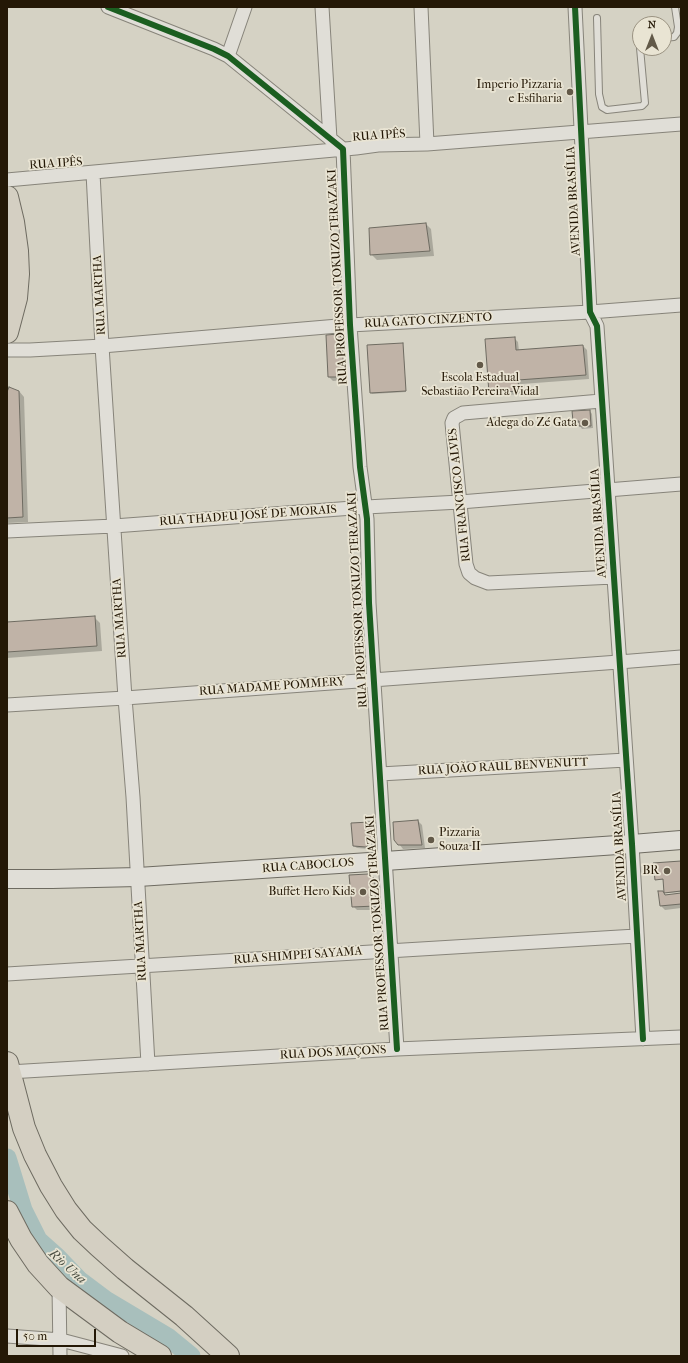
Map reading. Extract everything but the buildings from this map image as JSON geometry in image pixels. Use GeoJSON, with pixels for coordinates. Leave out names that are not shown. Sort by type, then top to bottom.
{"type":"FeatureCollection","features":[{"type":"Feature","properties":{"kind":"highway"},"geometry":{"type":"LineString","coordinates":[[7,197],[13,222],[17,251],[18,274],[16,298],[7,332]]}},
{"type":"Feature","properties":{"kind":"highway"},"geometry":{"type":"LineString","coordinates":[[8,1068],[24,1128],[35,1155],[51,1186],[66,1210],[82,1230],[99,1246],[125,1269],[184,1316],[228,1356]]}},
{"type":"Feature","properties":{"kind":"highway"},"geometry":{"type":"LineString","coordinates":[[7,1212],[21,1239],[38,1264],[59,1287],[120,1332],[159,1356]]}},
{"type":"Feature","properties":{"kind":"street"},"geometry":{"type":"LineString","coordinates":[[108,7],[123,10],[228,56],[344,149]]}},
{"type":"Feature","properties":{"kind":"street"},"geometry":{"type":"LineString","coordinates":[[228,56],[245,7]]}},
{"type":"Feature","properties":{"kind":"street"},"geometry":{"type":"LineString","coordinates":[[322,7],[330,139]]}},
{"type":"Feature","properties":{"kind":"street"},"geometry":{"type":"LineString","coordinates":[[421,7],[427,144]]}},
{"type":"Feature","properties":{"kind":"street","name":"AVENIDA BRASÍLIA"},"geometry":{"type":"LineString","coordinates":[[576,7],[590,312],[597,326],[632,844],[643,1039]]}},
{"type":"Feature","properties":{"kind":"street","name":"RUA IPÊS"},"geometry":{"type":"LineString","coordinates":[[7,180],[378,145],[427,144],[681,124]]}},
{"type":"Feature","properties":{"kind":"street","name":"RUA PROFESSOR TOKUZO TERAZAKI"},"geometry":{"type":"LineString","coordinates":[[344,149],[350,325],[360,467],[366,507],[369,602],[397,1049]]}},
{"type":"Feature","properties":{"kind":"street","name":"RUA MARTHA"},"geometry":{"type":"LineString","coordinates":[[93,173],[102,346],[138,876],[148,1064]]}},
{"type":"Feature","properties":{"kind":"street","name":"RUA GATO CINZENTO"},"geometry":{"type":"LineString","coordinates":[[7,350],[102,346],[350,325],[590,312],[681,305]]}},
{"type":"Feature","properties":{"kind":"street","name":"RUA FRANCISCO ALVES"},"geometry":{"type":"LineString","coordinates":[[602,401],[463,413],[458,415],[452,423],[466,564],[469,573],[475,578],[488,583],[614,577]]}},
{"type":"Feature","properties":{"kind":"street","name":"RUA THADEU JOSÉ DE MORAIS"},"geometry":{"type":"LineString","coordinates":[[7,531],[114,526],[366,507],[460,502],[681,484]]}},
{"type":"Feature","properties":{"kind":"street","name":"RUA MADAME POMMERY"},"geometry":{"type":"LineString","coordinates":[[7,705],[374,680],[681,656]]}},
{"type":"Feature","properties":{"kind":"street","name":"RUA JOÃO RAUL BENVENUTT"},"geometry":{"type":"LineString","coordinates":[[380,774],[626,760]]}},
{"type":"Feature","properties":{"kind":"street","name":"RUA CABOCLOS"},"geometry":{"type":"LineString","coordinates":[[7,879],[138,876],[385,861],[681,840]]}},
{"type":"Feature","properties":{"kind":"street","name":"RUA SHIMPEI SAYAMA"},"geometry":{"type":"LineString","coordinates":[[7,974],[636,936]]}},
{"type":"Feature","properties":{"kind":"street","name":"RUA DOS MAÇONS"},"geometry":{"type":"LineString","coordinates":[[8,1068],[148,1064],[397,1049],[681,1037]]}},
{"type":"Feature","properties":{"kind":"street"},"geometry":{"type":"LineString","coordinates":[[59,1287],[61,1340],[60,1356]]}},
{"type":"Feature","properties":{"kind":"street"},"geometry":{"type":"LineString","coordinates":[[7,1336],[61,1340],[122,1356]]}},
{"type":"Feature","properties":{"kind":"lane"},"geometry":{"type":"LineString","coordinates":[[672,37],[677,33],[678,27],[675,7]]}},
{"type":"Feature","properties":{"kind":"lane"},"geometry":{"type":"LineString","coordinates":[[597,18],[599,94],[602,107],[607,110],[642,106],[645,103],[641,56]]}},
{"type":"Feature","properties":{"kind":"waterway","name":"Rio Una"},"geometry":{"type":"LineString","coordinates":[[7,1158],[23,1210],[38,1240],[79,1280],[107,1301],[169,1338],[191,1356]]}},
{"type":"Feature","properties":{"kind":"cycle path"},"geometry":{"type":"LineString","coordinates":[[108,7],[228,56],[343,149],[350,325],[360,467],[367,519],[369,603],[397,1049]]}},
{"type":"Feature","properties":{"kind":"cycle path"},"geometry":{"type":"LineString","coordinates":[[575,7],[590,312],[597,326],[632,844],[643,1039]]}},
{"type":"Feature","properties":{"kind":"place","name":"Imperio Pizzaria e Esfiharia"},"geometry":{"type":"Point","coordinates":[570,92]}},
{"type":"Feature","properties":{"kind":"place","name":"Escola Estadual Sebastião Pereira Vidal"},"geometry":{"type":"Point","coordinates":[480,365]}},
{"type":"Feature","properties":{"kind":"place","name":"Adega do Zé Gata"},"geometry":{"type":"Point","coordinates":[585,423]}},
{"type":"Feature","properties":{"kind":"place","name":"Pizzaria Souza II"},"geometry":{"type":"Point","coordinates":[431,840]}},
{"type":"Feature","properties":{"kind":"place","name":"BR"},"geometry":{"type":"Point","coordinates":[667,871]}},
{"type":"Feature","properties":{"kind":"place","name":"Buffet Hero Kids"},"geometry":{"type":"Point","coordinates":[363,892]}}]}
